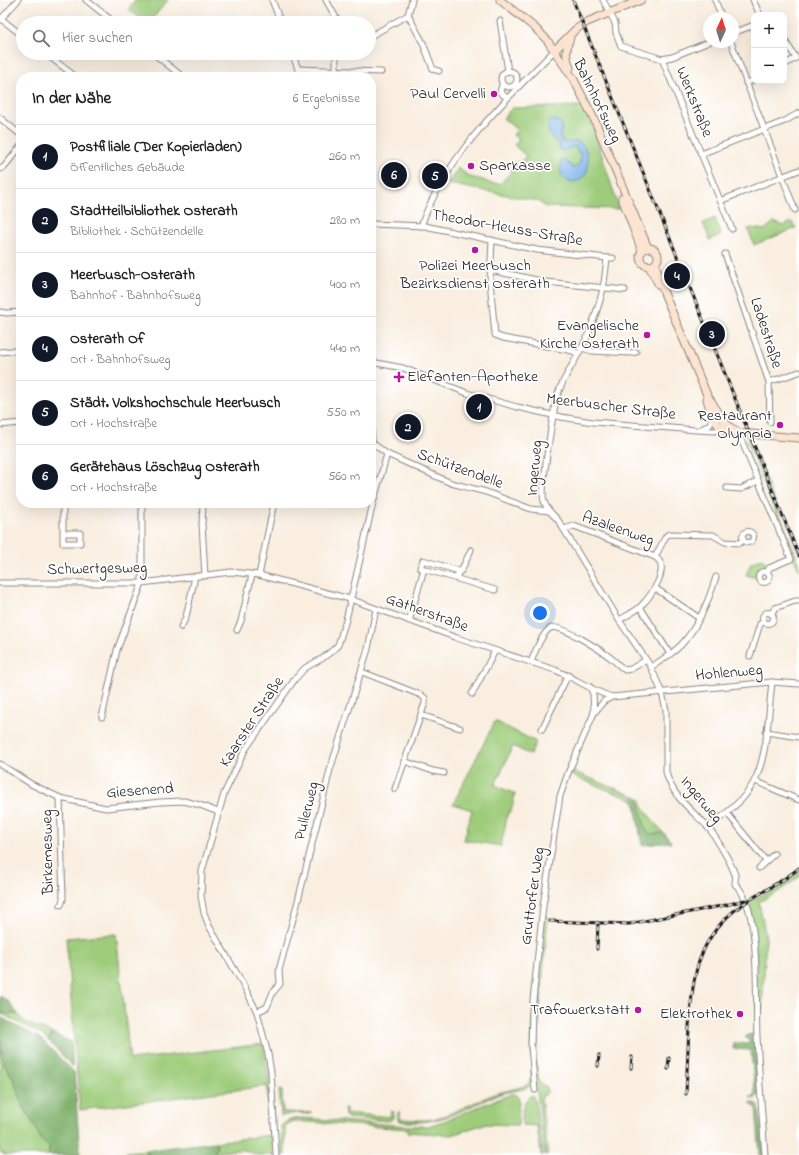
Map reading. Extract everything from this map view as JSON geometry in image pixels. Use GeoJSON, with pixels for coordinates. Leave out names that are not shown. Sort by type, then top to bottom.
{"type":"FeatureCollection","features":[{"type":"Feature","properties":{"kind":"main road","name":"Bahnhofsweg"},"geometry":{"type":"LineString","coordinates":[[500,0],[547,40],[574,80],[594,121],[613,167],[626,209],[645,249]]}},
{"type":"Feature","properties":{"kind":"main road"},"geometry":{"type":"LineString","coordinates":[[555,50],[586,22],[641,0]]}},
{"type":"Feature","properties":{"kind":"main road"},"geometry":{"type":"LineString","coordinates":[[571,35],[566,48],[566,56],[574,80]]}},
{"type":"Feature","properties":{"kind":"main road"},"geometry":{"type":"LineString","coordinates":[[645,249],[656,250],[658,254],[658,259],[652,265],[643,264],[640,259],[645,249]]}},
{"type":"Feature","properties":{"kind":"main road"},"geometry":{"type":"LineString","coordinates":[[652,265],[654,276],[664,293],[707,395],[712,414],[721,429]]}},
{"type":"Feature","properties":{"kind":"main road"},"geometry":{"type":"LineString","coordinates":[[707,395],[724,421]]}},
{"type":"Feature","properties":{"kind":"main road","name":"Meerbuscher Straße"},"geometry":{"type":"LineString","coordinates":[[724,421],[731,428],[741,433]]}},
{"type":"Feature","properties":{"kind":"main road","name":"Meerbuscher Straße"},"geometry":{"type":"LineString","coordinates":[[721,429],[729,432],[799,438]]}},
{"type":"Feature","properties":{"kind":"street"},"geometry":{"type":"LineString","coordinates":[[16,31],[1,19],[18,0]]}},
{"type":"Feature","properties":{"kind":"street"},"geometry":{"type":"LineString","coordinates":[[272,0],[278,16]]}},
{"type":"Feature","properties":{"kind":"street"},"geometry":{"type":"LineString","coordinates":[[326,0],[335,16]]}},
{"type":"Feature","properties":{"kind":"street"},"geometry":{"type":"LineString","coordinates":[[412,0],[408,15],[424,43],[433,69],[439,72]]}},
{"type":"Feature","properties":{"kind":"street"},"geometry":{"type":"LineString","coordinates":[[603,0],[610,12]]}},
{"type":"Feature","properties":{"kind":"street"},"geometry":{"type":"LineString","coordinates":[[715,0],[720,12]]}},
{"type":"Feature","properties":{"kind":"street"},"geometry":{"type":"LineString","coordinates":[[753,0],[759,12]]}},
{"type":"Feature","properties":{"kind":"street"},"geometry":{"type":"LineString","coordinates":[[89,1],[107,16]]}},
{"type":"Feature","properties":{"kind":"street","name":"Werkstraße"},"geometry":{"type":"LineString","coordinates":[[610,12],[615,23],[616,33],[621,46],[662,59],[732,229]]}},
{"type":"Feature","properties":{"kind":"street"},"geometry":{"type":"LineString","coordinates":[[376,33],[408,15]]}},
{"type":"Feature","properties":{"kind":"street"},"geometry":{"type":"LineString","coordinates":[[500,21],[508,71]]}},
{"type":"Feature","properties":{"kind":"street"},"geometry":{"type":"LineString","coordinates":[[739,31],[751,26]]}},
{"type":"Feature","properties":{"kind":"street"},"geometry":{"type":"LineString","coordinates":[[662,59],[672,57],[703,44]]}},
{"type":"Feature","properties":{"kind":"street"},"geometry":{"type":"LineString","coordinates":[[787,44],[796,58],[787,63]]}},
{"type":"Feature","properties":{"kind":"street"},"geometry":{"type":"LineString","coordinates":[[733,48],[795,210]]}},
{"type":"Feature","properties":{"kind":"street"},"geometry":{"type":"LineString","coordinates":[[421,226],[430,203],[444,179],[477,132],[500,105],[555,50]]}},
{"type":"Feature","properties":{"kind":"street"},"geometry":{"type":"LineString","coordinates":[[53,60],[68,72]]}},
{"type":"Feature","properties":{"kind":"street"},"geometry":{"type":"LineString","coordinates":[[162,60],[177,72]]}},
{"type":"Feature","properties":{"kind":"street"},"geometry":{"type":"LineString","coordinates":[[295,60],[299,72]]}},
{"type":"Feature","properties":{"kind":"street"},"geometry":{"type":"LineString","coordinates":[[336,60],[336,70]]}},
{"type":"Feature","properties":{"kind":"street"},"geometry":{"type":"LineString","coordinates":[[298,69],[381,72]]}},
{"type":"Feature","properties":{"kind":"street"},"geometry":{"type":"LineString","coordinates":[[502,84],[509,88],[514,86],[517,82],[516,74],[508,71],[501,77],[502,84],[500,92],[507,98]]}},
{"type":"Feature","properties":{"kind":"street"},"geometry":{"type":"LineString","coordinates":[[746,83],[751,81]]}},
{"type":"Feature","properties":{"kind":"street"},"geometry":{"type":"LineString","coordinates":[[701,154],[784,121],[799,113]]}},
{"type":"Feature","properties":{"kind":"street"},"geometry":{"type":"LineString","coordinates":[[0,118],[16,131]]}},
{"type":"Feature","properties":{"kind":"street"},"geometry":{"type":"LineString","coordinates":[[0,169],[4,167],[16,152]]}},
{"type":"Feature","properties":{"kind":"street"},"geometry":{"type":"LineString","coordinates":[[720,201],[799,170]]}},
{"type":"Feature","properties":{"kind":"street","name":"Theodor-Heuss-Straße"},"geometry":{"type":"LineString","coordinates":[[376,224],[421,226],[546,251],[613,258]]}},
{"type":"Feature","properties":{"kind":"street"},"geometry":{"type":"LineString","coordinates":[[492,240],[490,270],[495,335],[573,351],[578,354]]}},
{"type":"Feature","properties":{"kind":"street","name":"Ladestraße"},"geometry":{"type":"LineString","coordinates":[[724,254],[769,382],[770,422]]}},
{"type":"Feature","properties":{"kind":"street","name":"Ingerweg"},"geometry":{"type":"LineString","coordinates":[[607,258],[603,288],[582,348],[558,393],[543,500],[549,511],[564,529],[619,620],[651,667],[662,693],[666,710],[666,772],[668,781],[678,798],[708,828],[735,875],[735,884],[741,889],[746,902],[753,932],[756,960],[756,1034],[766,1155]]}},
{"type":"Feature","properties":{"kind":"street"},"geometry":{"type":"LineString","coordinates":[[490,270],[546,282],[625,290]]}},
{"type":"Feature","properties":{"kind":"street"},"geometry":{"type":"LineString","coordinates":[[0,312],[16,312]]}},
{"type":"Feature","properties":{"kind":"street"},"geometry":{"type":"LineString","coordinates":[[582,348],[631,353],[636,352]]}},
{"type":"Feature","properties":{"kind":"street"},"geometry":{"type":"LineString","coordinates":[[0,352],[16,350]]}},
{"type":"Feature","properties":{"kind":"street","name":"Meerbuscher Straße"},"geometry":{"type":"LineString","coordinates":[[376,363],[410,370],[467,393],[554,416],[593,422],[712,431],[721,429]]}},
{"type":"Feature","properties":{"kind":"street"},"geometry":{"type":"LineString","coordinates":[[769,382],[799,372]]}},
{"type":"Feature","properties":{"kind":"street","name":"Meerbuscher Straße"},"geometry":{"type":"LineString","coordinates":[[696,430],[706,428],[710,425],[712,414]]}},
{"type":"Feature","properties":{"kind":"street"},"geometry":{"type":"LineString","coordinates":[[721,429],[724,425],[724,421]]}},
{"type":"Feature","properties":{"kind":"street"},"geometry":{"type":"LineString","coordinates":[[0,425],[16,423]]}},
{"type":"Feature","properties":{"kind":"street"},"geometry":{"type":"LineString","coordinates":[[741,433],[740,437],[791,559],[769,568],[767,572]]}},
{"type":"Feature","properties":{"kind":"street","name":"Schützendelle"},"geometry":{"type":"LineString","coordinates":[[376,447],[387,454],[451,483],[486,492],[531,508],[549,511]]}},
{"type":"Feature","properties":{"kind":"street","name":"Kaarster Straße"},"geometry":{"type":"LineString","coordinates":[[376,492],[387,454]]}},
{"type":"Feature","properties":{"kind":"street"},"geometry":{"type":"LineString","coordinates":[[727,488],[741,489],[758,481]]}},
{"type":"Feature","properties":{"kind":"street"},"geometry":{"type":"LineString","coordinates":[[63,508],[63,533]]}},
{"type":"Feature","properties":{"kind":"street"},"geometry":{"type":"LineString","coordinates":[[102,717],[117,650],[142,583],[142,508]]}},
{"type":"Feature","properties":{"kind":"street"},"geometry":{"type":"LineString","coordinates":[[203,508],[202,524],[206,576]]}},
{"type":"Feature","properties":{"kind":"street"},"geometry":{"type":"LineString","coordinates":[[259,576],[273,508]]}},
{"type":"Feature","properties":{"kind":"street","name":"Kaarster Straße"},"geometry":{"type":"LineString","coordinates":[[276,1155],[271,1072],[257,1012],[243,984],[209,926],[204,913],[201,896],[202,871],[218,812],[245,750],[287,689],[305,668],[323,658],[338,645],[372,508]]}},
{"type":"Feature","properties":{"kind":"street","name":"Azaleenweg"},"geometry":{"type":"LineString","coordinates":[[564,529],[574,526],[655,557],[666,536],[671,534],[713,535],[725,542],[740,543],[743,539]]}},
{"type":"Feature","properties":{"kind":"street"},"geometry":{"type":"LineString","coordinates":[[456,579],[459,571],[462,571],[471,550]]}},
{"type":"Feature","properties":{"kind":"street"},"geometry":{"type":"LineString","coordinates":[[619,620],[640,607],[655,588],[661,567],[660,560],[655,557]]}},
{"type":"Feature","properties":{"kind":"street"},"geometry":{"type":"LineString","coordinates":[[459,571],[423,560],[420,568],[495,590]]}},
{"type":"Feature","properties":{"kind":"street"},"geometry":{"type":"LineString","coordinates":[[409,621],[424,569]]}},
{"type":"Feature","properties":{"kind":"street","name":"Schwertgesweg"},"geometry":{"type":"LineString","coordinates":[[0,584],[142,583],[231,572],[259,576],[350,599]]}},
{"type":"Feature","properties":{"kind":"street"},"geometry":{"type":"LineString","coordinates":[[236,630],[241,621],[252,575]]}},
{"type":"Feature","properties":{"kind":"street"},"geometry":{"type":"LineString","coordinates":[[181,627],[186,617],[194,577]]}},
{"type":"Feature","properties":{"kind":"street"},"geometry":{"type":"LineString","coordinates":[[651,667],[670,654],[689,634],[710,596],[716,577]]}},
{"type":"Feature","properties":{"kind":"street"},"geometry":{"type":"LineString","coordinates":[[655,588],[699,618]]}},
{"type":"Feature","properties":{"kind":"street","name":"Gatherstraße"},"geometry":{"type":"LineString","coordinates":[[350,599],[495,651],[568,675],[601,693],[612,697],[662,693]]}},
{"type":"Feature","properties":{"kind":"street"},"geometry":{"type":"LineString","coordinates":[[750,656],[760,624],[764,622],[768,624],[771,622],[773,618],[771,614],[775,608],[794,601],[799,601]]}},
{"type":"Feature","properties":{"kind":"street"},"geometry":{"type":"LineString","coordinates":[[640,607],[670,654]]}},
{"type":"Feature","properties":{"kind":"street","name":"Pullerweg"},"geometry":{"type":"LineString","coordinates":[[257,1012],[267,1007],[273,992],[280,984],[279,970],[298,901],[330,770],[362,672],[376,609]]}},
{"type":"Feature","properties":{"kind":"street"},"geometry":{"type":"LineString","coordinates":[[530,662],[547,631],[552,628],[569,632],[592,645],[626,670],[631,669],[646,660]]}},
{"type":"Feature","properties":{"kind":"street"},"geometry":{"type":"LineString","coordinates":[[472,694],[495,651]]}},
{"type":"Feature","properties":{"kind":"street"},"geometry":{"type":"LineString","coordinates":[[362,672],[421,695],[425,698],[421,715],[395,788]]}},
{"type":"Feature","properties":{"kind":"street"},"geometry":{"type":"LineString","coordinates":[[542,729],[568,675]]}},
{"type":"Feature","properties":{"kind":"street"},"geometry":{"type":"LineString","coordinates":[[708,828],[742,799],[755,781],[760,767],[772,682]]}},
{"type":"Feature","properties":{"kind":"street","name":"Hohlenweg"},"geometry":{"type":"LineString","coordinates":[[662,693],[772,682],[799,684]]}},
{"type":"Feature","properties":{"kind":"street","name":"Gruttorfer Weg"},"geometry":{"type":"LineString","coordinates":[[590,687],[593,694],[594,713]]}},
{"type":"Feature","properties":{"kind":"street","name":"Gruttorfer Weg"},"geometry":{"type":"LineString","coordinates":[[535,1090],[531,1031],[543,906],[560,796],[563,785],[594,713],[604,701],[612,697]]}},
{"type":"Feature","properties":{"kind":"street"},"geometry":{"type":"LineString","coordinates":[[421,715],[460,728]]}},
{"type":"Feature","properties":{"kind":"street"},"geometry":{"type":"LineString","coordinates":[[766,732],[799,737]]}},
{"type":"Feature","properties":{"kind":"street"},"geometry":{"type":"LineString","coordinates":[[404,761],[433,771],[444,773]]}},
{"type":"Feature","properties":{"kind":"street","name":"Giesenend"},"geometry":{"type":"LineString","coordinates":[[0,764],[31,784],[60,798],[106,808],[184,801],[218,812]]}},
{"type":"Feature","properties":{"kind":"street"},"geometry":{"type":"LineString","coordinates":[[755,781],[799,800]]}},
{"type":"Feature","properties":{"kind":"street","name":"Birkemesweg"},"geometry":{"type":"LineString","coordinates":[[60,798],[63,899],[61,905]]}},
{"type":"Feature","properties":{"kind":"street"},"geometry":{"type":"LineString","coordinates":[[726,813],[766,860]]}},
{"type":"Feature","properties":{"kind":"street"},"geometry":{"type":"LineString","coordinates":[[759,868],[774,854]]}},
{"type":"Feature","properties":{"kind":"green space"},"geometry":{"type":"Polygon","coordinates":[[[136,0],[168,0],[155,16],[137,16],[128,9],[136,0]]]}},
{"type":"Feature","properties":{"kind":"green space"},"geometry":{"type":"Polygon","coordinates":[[[584,106],[592,124],[619,209],[546,207],[537,201],[448,184],[458,168],[470,177],[492,184],[500,184],[512,171],[509,169],[517,161],[519,163],[526,156],[514,145],[519,140],[513,135],[517,130],[503,118],[512,108],[584,106]]]}},
{"type":"Feature","properties":{"kind":"green space"},"geometry":{"type":"Polygon","coordinates":[[[715,218],[721,235],[710,240],[703,223],[715,218]]]}},
{"type":"Feature","properties":{"kind":"green space"},"geometry":{"type":"Polygon","coordinates":[[[774,222],[784,226],[792,222],[796,228],[754,245],[748,229],[752,228],[764,230],[774,222]]]}},
{"type":"Feature","properties":{"kind":"green space"},"geometry":{"type":"Polygon","coordinates":[[[746,440],[750,440],[799,562],[799,570],[746,440]]]}},
{"type":"Feature","properties":{"kind":"green space"},"geometry":{"type":"Polygon","coordinates":[[[763,558],[767,567],[759,571],[756,578],[746,575],[751,563],[763,558]]]}},
{"type":"Feature","properties":{"kind":"green space"},"geometry":{"type":"Polygon","coordinates":[[[495,721],[536,742],[530,755],[513,746],[495,785],[515,794],[511,812],[508,812],[501,846],[464,840],[472,810],[453,804],[495,721]]]}},
{"type":"Feature","properties":{"kind":"green space"},"geometry":{"type":"Polygon","coordinates":[[[570,770],[641,799],[641,803],[648,814],[671,842],[642,845],[635,801],[568,774],[570,770]]]}},
{"type":"Feature","properties":{"kind":"green space"},"geometry":{"type":"Polygon","coordinates":[[[634,796],[638,797],[645,828],[649,834],[664,833],[671,842],[642,845],[634,796]]]}},
{"type":"Feature","properties":{"kind":"green space"},"geometry":{"type":"Polygon","coordinates":[[[799,871],[799,877],[776,893],[759,902],[766,938],[762,1009],[757,1012],[756,953],[747,903],[785,882],[799,871]]]}},
{"type":"Feature","properties":{"kind":"green space"},"geometry":{"type":"Polygon","coordinates":[[[543,915],[548,916],[536,1058],[539,1083],[547,1087],[547,1093],[541,1098],[548,1155],[545,1155],[531,1047],[543,915]]]}},
{"type":"Feature","properties":{"kind":"green space"},"geometry":{"type":"Polygon","coordinates":[[[116,934],[130,1060],[263,1044],[270,1085],[273,1155],[257,1155],[245,1150],[214,1153],[217,1147],[215,1142],[270,1135],[267,1086],[80,1110],[66,938],[116,934]]]}},
{"type":"Feature","properties":{"kind":"green space"},"geometry":{"type":"Polygon","coordinates":[[[0,996],[9,1002],[18,1014],[0,1013],[0,996]]]}},
{"type":"Feature","properties":{"kind":"green space"},"geometry":{"type":"Polygon","coordinates":[[[0,1013],[18,1014],[28,1024],[52,1033],[49,1041],[42,1035],[0,1013]]]}},
{"type":"Feature","properties":{"kind":"green space"},"geometry":{"type":"Polygon","coordinates":[[[0,1017],[40,1038],[74,1072],[80,1155],[48,1155],[49,1147],[41,1140],[35,1126],[24,1108],[12,1076],[3,1063],[0,1042],[0,1017]]]}},
{"type":"Feature","properties":{"kind":"green space"},"geometry":{"type":"Polygon","coordinates":[[[52,1033],[71,1042],[73,1067],[49,1041],[52,1033]]]}},
{"type":"Feature","properties":{"kind":"green space"},"geometry":{"type":"Polygon","coordinates":[[[756,1034],[759,1095],[754,1099],[750,1098],[755,1093],[751,1050],[733,1049],[734,1043],[749,1044],[749,1040],[745,1038],[747,1035],[756,1034]]]}},
{"type":"Feature","properties":{"kind":"green space"},"geometry":{"type":"Polygon","coordinates":[[[0,1042],[3,1063],[12,1076],[24,1108],[35,1126],[41,1140],[49,1147],[48,1155],[5,1155],[0,1152],[0,1042]]]}},
{"type":"Feature","properties":{"kind":"green space"},"geometry":{"type":"Polygon","coordinates":[[[531,1070],[532,1081],[530,1086],[527,1088],[497,1095],[455,1113],[433,1120],[422,1122],[402,1122],[398,1120],[398,1112],[400,1112],[400,1119],[433,1119],[444,1116],[494,1094],[525,1086],[530,1079],[531,1070]]]}},
{"type":"Feature","properties":{"kind":"green space"},"geometry":{"type":"Polygon","coordinates":[[[279,1090],[282,1091],[283,1112],[312,1113],[296,1113],[281,1116],[279,1090]]]}},
{"type":"Feature","properties":{"kind":"green space"},"geometry":{"type":"Polygon","coordinates":[[[512,1094],[519,1098],[518,1125],[484,1124],[452,1135],[408,1132],[408,1129],[294,1121],[285,1127],[285,1155],[282,1155],[281,1126],[285,1122],[292,1119],[301,1118],[428,1126],[512,1094]]]}},
{"type":"Feature","properties":{"kind":"green space"},"geometry":{"type":"Polygon","coordinates":[[[532,1095],[535,1101],[543,1155],[541,1155],[537,1126],[522,1125],[522,1112],[524,1104],[532,1095]]]}},
{"type":"Feature","properties":{"kind":"green space"},"geometry":{"type":"Polygon","coordinates":[[[750,1103],[759,1105],[764,1155],[760,1155],[756,1108],[750,1103]]]}},
{"type":"Feature","properties":{"kind":"green space"},"geometry":{"type":"Polygon","coordinates":[[[344,1108],[346,1108],[346,1113],[390,1117],[391,1111],[394,1112],[393,1118],[389,1121],[348,1118],[345,1116],[344,1108]]]}},
{"type":"Feature","properties":{"kind":"green space"},"geometry":{"type":"Polygon","coordinates":[[[215,1142],[217,1147],[214,1153],[205,1155],[147,1155],[147,1150],[215,1142]]]}},
{"type":"Feature","properties":{"kind":"green space"},"geometry":{"type":"Polygon","coordinates":[[[147,1150],[147,1155],[127,1155],[126,1152],[147,1150]]]}},
{"type":"Feature","properties":{"kind":"water"},"geometry":{"type":"Polygon","coordinates":[[[554,120],[560,122],[562,125],[560,137],[563,142],[575,141],[581,143],[585,148],[588,168],[586,174],[576,181],[569,182],[564,178],[561,173],[561,164],[562,160],[565,160],[573,168],[579,165],[581,157],[576,147],[571,147],[563,151],[560,150],[560,145],[548,131],[549,122],[554,120]]]}},
{"type":"Feature","properties":{"kind":"railway"},"geometry":{"type":"LineString","coordinates":[[573,0],[799,556]]}},
{"type":"Feature","properties":{"kind":"railway"},"geometry":{"type":"LineString","coordinates":[[686,1094],[692,993],[698,963],[704,949],[722,922],[735,910],[799,868]]}},
{"type":"Feature","properties":{"kind":"railway"},"geometry":{"type":"LineString","coordinates":[[550,921],[629,924],[745,900]]}},
{"type":"Feature","properties":{"kind":"railway"},"geometry":{"type":"LineString","coordinates":[[597,949],[598,923]]}},
{"type":"Feature","properties":{"kind":"railway"},"geometry":{"type":"LineString","coordinates":[[598,1066],[599,1055]]}},
{"type":"Feature","properties":{"kind":"railway"},"geometry":{"type":"LineString","coordinates":[[631,1068],[632,1057]]}},
{"type":"Feature","properties":{"kind":"railway"},"geometry":{"type":"LineString","coordinates":[[668,1069],[669,1058]]}},
{"type":"Feature","properties":{"kind":"place","name":"Paul Cervelli"},"geometry":{"type":"Point","coordinates":[494,94]}},
{"type":"Feature","properties":{"kind":"place","name":"Sparkasse"},"geometry":{"type":"Point","coordinates":[471,166]}},
{"type":"Feature","properties":{"kind":"place","name":"Gerätehaus Löschzug Osterath"},"geometry":{"type":"Point","coordinates":[394,175]}},
{"type":"Feature","properties":{"kind":"place","name":"Städt. Volkshochschule Meerbusch"},"geometry":{"type":"Point","coordinates":[435,176]}},
{"type":"Feature","properties":{"kind":"place","name":"Polizei Meerbusch Bezirksdienst Osterath"},"geometry":{"type":"Point","coordinates":[475,250]}},
{"type":"Feature","properties":{"kind":"place","name":"Osterath Of"},"geometry":{"type":"Point","coordinates":[677,276]}},
{"type":"Feature","properties":{"kind":"place","name":"Meerbusch-Osterath"},"geometry":{"type":"Point","coordinates":[712,334]}},
{"type":"Feature","properties":{"kind":"place","name":"Evangelische Kirche Osterath"},"geometry":{"type":"Point","coordinates":[647,335]}},
{"type":"Feature","properties":{"kind":"place","name":"Elefanten-Apotheke"},"geometry":{"type":"Point","coordinates":[399,377]}},
{"type":"Feature","properties":{"kind":"place","name":"Postfiliale (Der Kopierladen)"},"geometry":{"type":"Point","coordinates":[479,407]}},
{"type":"Feature","properties":{"kind":"place","name":"Restaurant Olympia"},"geometry":{"type":"Point","coordinates":[780,425]}},
{"type":"Feature","properties":{"kind":"place","name":"Stadtteilbibliothek Osterath"},"geometry":{"type":"Point","coordinates":[408,427]}},
{"type":"Feature","properties":{"kind":"place","name":"Trafowerkstatt"},"geometry":{"type":"Point","coordinates":[638,1010]}},
{"type":"Feature","properties":{"kind":"place","name":"Elektrothek"},"geometry":{"type":"Point","coordinates":[740,1014]}}]}
